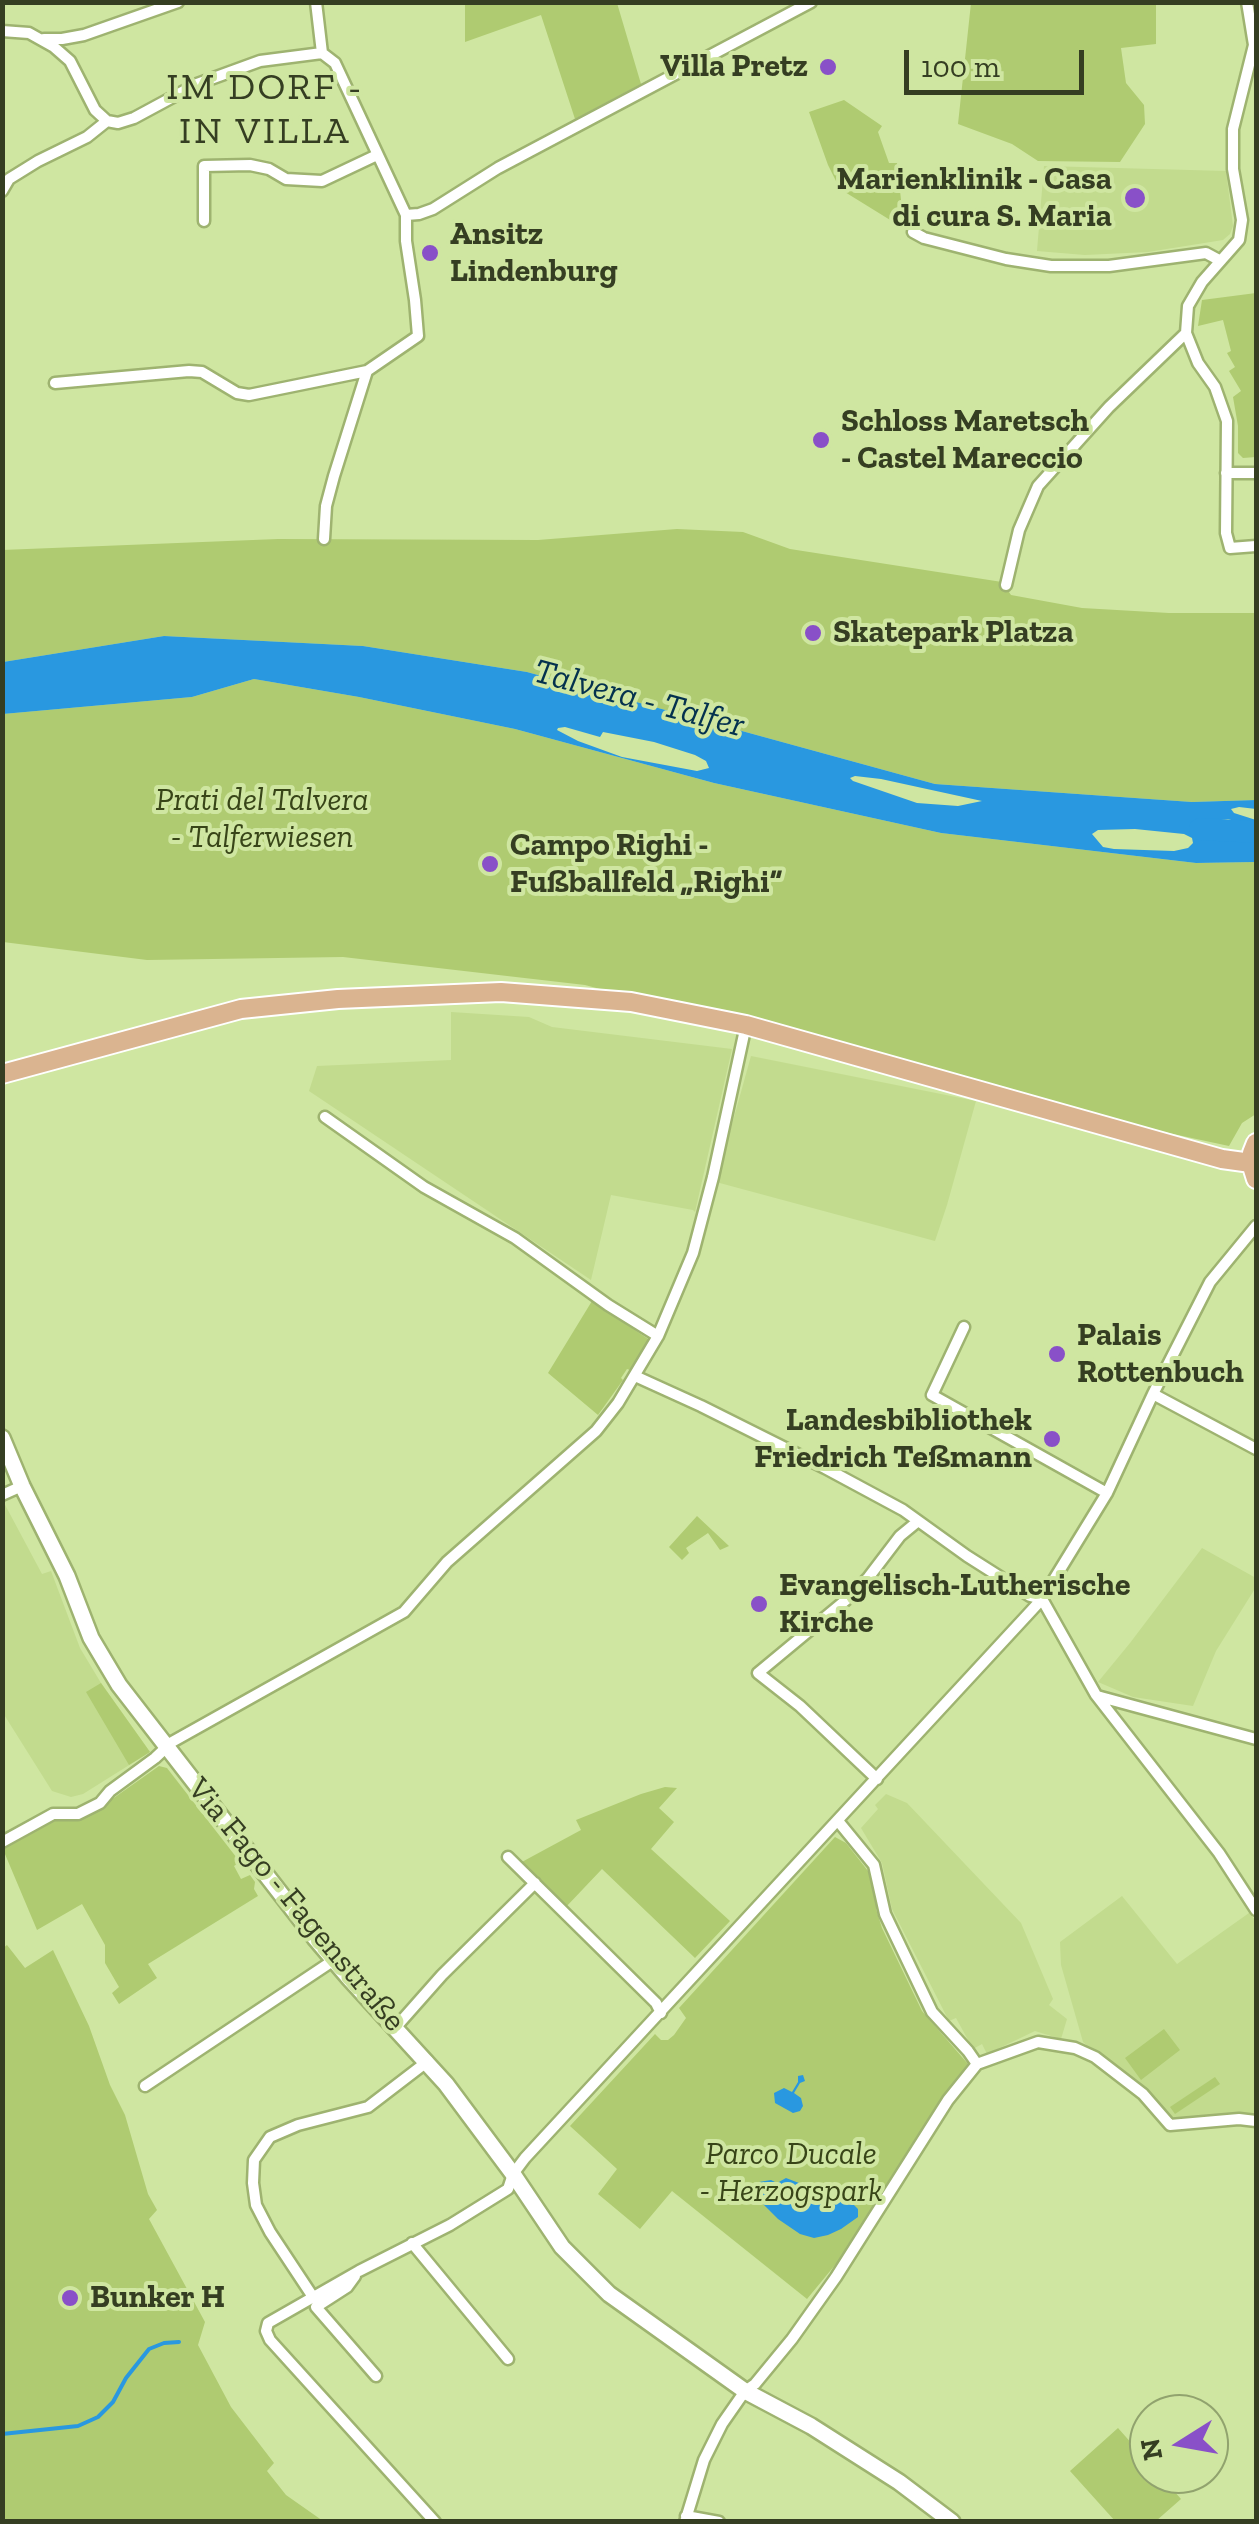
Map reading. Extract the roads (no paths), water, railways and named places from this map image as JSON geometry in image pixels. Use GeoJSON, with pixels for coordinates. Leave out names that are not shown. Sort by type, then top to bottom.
{"type":"FeatureCollection","features":[{"type":"Feature","properties":{"kind":"main road"},"geometry":{"type":"LineString","coordinates":[[2,1074],[241,1009],[338,999],[501,992],[630,1002],[746,1024],[1254,1171],[1252,1153],[1256,1143]]}},
{"type":"Feature","properties":{"kind":"street"},"geometry":{"type":"LineString","coordinates":[[43,39],[84,34],[178,2]]}},
{"type":"Feature","properties":{"kind":"street"},"geometry":{"type":"LineString","coordinates":[[55,383],[189,371],[202,372],[237,393],[250,395],[367,371],[418,336],[406,216],[334,63],[322,53],[316,2]]}},
{"type":"Feature","properties":{"kind":"street"},"geometry":{"type":"LineString","coordinates":[[406,216],[433,209],[498,168],[811,2]]}},
{"type":"Feature","properties":{"kind":"street"},"geometry":{"type":"LineString","coordinates":[[1247,2],[1254,45],[1233,130],[1233,169],[1242,220],[1238,240],[1202,282],[1188,306],[1186,333],[1198,364],[1215,386],[1227,421],[1226,534],[1230,548],[1256,546]]}},
{"type":"Feature","properties":{"kind":"street"},"geometry":{"type":"LineString","coordinates":[[2,32],[43,39],[70,61],[95,110],[118,123],[197,84],[260,61],[322,53]]}},
{"type":"Feature","properties":{"kind":"street"},"geometry":{"type":"LineString","coordinates":[[70,61],[74,46],[84,34]]}},
{"type":"Feature","properties":{"kind":"street"},"geometry":{"type":"LineString","coordinates":[[2,191],[10,179],[87,137],[107,120]]}},
{"type":"Feature","properties":{"kind":"street"},"geometry":{"type":"LineString","coordinates":[[204,222],[204,166],[250,165],[270,169],[286,179],[322,180],[377,155]]}},
{"type":"Feature","properties":{"kind":"street"},"geometry":{"type":"LineString","coordinates":[[913,232],[924,238],[1051,266],[1109,266],[1206,253],[1219,260]]}},
{"type":"Feature","properties":{"kind":"street"},"geometry":{"type":"LineString","coordinates":[[1006,585],[1019,530],[1038,486],[1109,408],[1186,333]]}},
{"type":"Feature","properties":{"kind":"street"},"geometry":{"type":"LineString","coordinates":[[324,539],[326,506],[367,371]]}},
{"type":"Feature","properties":{"kind":"street"},"geometry":{"type":"LineString","coordinates":[[1226,473],[1256,473]]}},
{"type":"Feature","properties":{"kind":"street"},"geometry":{"type":"LineString","coordinates":[[166,1746],[404,1612],[447,1562],[596,1430],[618,1403],[658,1336],[698,1238],[746,1024]]}},
{"type":"Feature","properties":{"kind":"street"},"geometry":{"type":"LineString","coordinates":[[325,1117],[424,1186],[515,1238],[658,1336]]}},
{"type":"Feature","properties":{"kind":"street"},"geometry":{"type":"LineString","coordinates":[[434,2522],[270,2340],[268,2322],[508,2189],[513,2174],[1042,1599],[1107,1493],[1210,1282],[1256,1226]]}},
{"type":"Feature","properties":{"kind":"street"},"geometry":{"type":"LineString","coordinates":[[964,1328],[932,1394],[1107,1493]]}},
{"type":"Feature","properties":{"kind":"street"},"geometry":{"type":"LineString","coordinates":[[635,1376],[902,1510],[1030,1596],[1042,1599],[1096,1695],[1219,1854],[1256,1910]]}},
{"type":"Feature","properties":{"kind":"street"},"geometry":{"type":"LineString","coordinates":[[1154,1394],[1256,1449]]}},
{"type":"Feature","properties":{"kind":"street","name":"Via Fago - Fagenstraße"},"geometry":{"type":"LineString","coordinates":[[2,1438],[67,1576],[91,1638],[118,1685],[334,1960],[428,2061],[513,2174],[562,2248],[609,2294],[744,2391],[811,2426],[899,2482],[952,2522]]}},
{"type":"Feature","properties":{"kind":"street"},"geometry":{"type":"LineString","coordinates":[[2,1494],[22,1486]]}},
{"type":"Feature","properties":{"kind":"street"},"geometry":{"type":"LineString","coordinates":[[877,1779],[800,1706],[758,1673],[846,1600],[900,1536],[918,1522]]}},
{"type":"Feature","properties":{"kind":"street"},"geometry":{"type":"LineString","coordinates":[[1096,1695],[1256,1739]]}},
{"type":"Feature","properties":{"kind":"street","name":"Via Fago - Fagenstraße"},"geometry":{"type":"LineString","coordinates":[[2,1842],[53,1814],[78,1814],[100,1803],[166,1746]]}},
{"type":"Feature","properties":{"kind":"street"},"geometry":{"type":"LineString","coordinates":[[838,1820],[874,1865],[885,1914],[932,2012],[976,2064]]}},
{"type":"Feature","properties":{"kind":"street"},"geometry":{"type":"LineString","coordinates":[[508,1857],[661,2013]]}},
{"type":"Feature","properties":{"kind":"street"},"geometry":{"type":"LineString","coordinates":[[396,2027],[534,1883]]}},
{"type":"Feature","properties":{"kind":"street"},"geometry":{"type":"LineString","coordinates":[[145,2086],[334,1960]]}},
{"type":"Feature","properties":{"kind":"street"},"geometry":{"type":"LineString","coordinates":[[719,2522],[685,2519],[704,2460],[722,2424],[744,2391],[755,2384],[792,2340],[948,2100],[976,2064],[1038,2042],[1076,2048],[1095,2057],[1143,2094],[1170,2125],[1256,2120]]}},
{"type":"Feature","properties":{"kind":"street","name":"Via Fago - Fagenstraße"},"geometry":{"type":"LineString","coordinates":[[312,2297],[256,2205],[254,2160],[270,2137],[368,2106],[428,2061]]}},
{"type":"Feature","properties":{"kind":"street"},"geometry":{"type":"LineString","coordinates":[[412,2243],[508,2359]]}},
{"type":"Feature","properties":{"kind":"street"},"geometry":{"type":"LineString","coordinates":[[359,2271],[347,2286],[316,2307],[376,2376]]}},
{"type":"Feature","properties":{"kind":"water"},"geometry":{"type":"Polygon","coordinates":[[[164,636],[363,646],[527,672],[935,784],[1192,802],[1256,800],[1256,809],[1231,809],[1256,823],[1220,820],[1233,835],[1256,838],[1256,862],[1196,863],[941,833],[714,783],[515,729],[254,679],[192,697],[3,714],[3,662],[164,636]],[[565,727],[557,730],[622,757],[697,771],[709,768],[706,761],[695,755],[654,742],[603,732],[600,737],[565,727]],[[850,778],[917,803],[958,806],[982,801],[881,779],[850,778]],[[1098,830],[1092,834],[1103,847],[1114,849],[1174,851],[1193,843],[1184,834],[1098,830]]]}},
{"type":"Feature","properties":{"kind":"water"},"geometry":{"type":"Polygon","coordinates":[[[803,2075],[805,2081],[794,2093],[801,2098],[800,2111],[793,2113],[775,2103],[774,2093],[784,2088],[792,2092],[798,2076],[803,2075]]]}},
{"type":"Feature","properties":{"kind":"water"},"geometry":{"type":"Polygon","coordinates":[[[786,2178],[810,2193],[843,2194],[858,2209],[858,2217],[828,2235],[814,2238],[800,2234],[778,2219],[754,2191],[759,2182],[777,2183],[786,2178]]]}},
{"type":"Feature","properties":{"kind":"waterway","name":"Talvera - Talfer"},"geometry":{"type":"LineString","coordinates":[[1200,829],[1256,832]]}},
{"type":"Feature","properties":{"kind":"waterway"},"geometry":{"type":"LineString","coordinates":[[2,2434],[78,2426],[98,2417],[149,2349],[179,2342]]}},
{"type":"Feature","properties":{"kind":"place","name":"Villa Pretz"},"geometry":{"type":"Point","coordinates":[828,67]}},
{"type":"Feature","properties":{"kind":"place","name":"Marienklinik - Casa di cura S. Maria"},"geometry":{"type":"Point","coordinates":[1135,198]}},
{"type":"Feature","properties":{"kind":"place","name":"Ansitz Lindenburg"},"geometry":{"type":"Point","coordinates":[430,253]}},
{"type":"Feature","properties":{"kind":"place","name":"Schloss Maretsch - Castel Mareccio"},"geometry":{"type":"Point","coordinates":[821,440]}},
{"type":"Feature","properties":{"kind":"place","name":"Skatepark Platza"},"geometry":{"type":"Point","coordinates":[813,633]}},
{"type":"Feature","properties":{"kind":"place","name":"Campo Righi - Fußballfeld „Righi“"},"geometry":{"type":"Point","coordinates":[490,864]}},
{"type":"Feature","properties":{"kind":"place","name":"Palais Rottenbuch"},"geometry":{"type":"Point","coordinates":[1057,1354]}},
{"type":"Feature","properties":{"kind":"place","name":"Landesbibliothek Friedrich Teßmann"},"geometry":{"type":"Point","coordinates":[1052,1439]}},
{"type":"Feature","properties":{"kind":"place","name":"Evangelisch-Lutherische Kirche"},"geometry":{"type":"Point","coordinates":[759,1604]}},
{"type":"Feature","properties":{"kind":"place","name":"Bunker H"},"geometry":{"type":"Point","coordinates":[70,2298]}},
{"type":"Feature","properties":{"kind":"district","name":"IM DORF - IN VILLA"},"geometry":{"type":"Point","coordinates":[265,110]}},
{"type":"Feature","properties":{"kind":"park label","name":"Prati del Talvera - Talferwiesen"},"geometry":{"type":"Point","coordinates":[262,820]}},
{"type":"Feature","properties":{"kind":"park label","name":"Parco Ducale - Herzogspark"},"geometry":{"type":"Point","coordinates":[791,2174]}}]}
